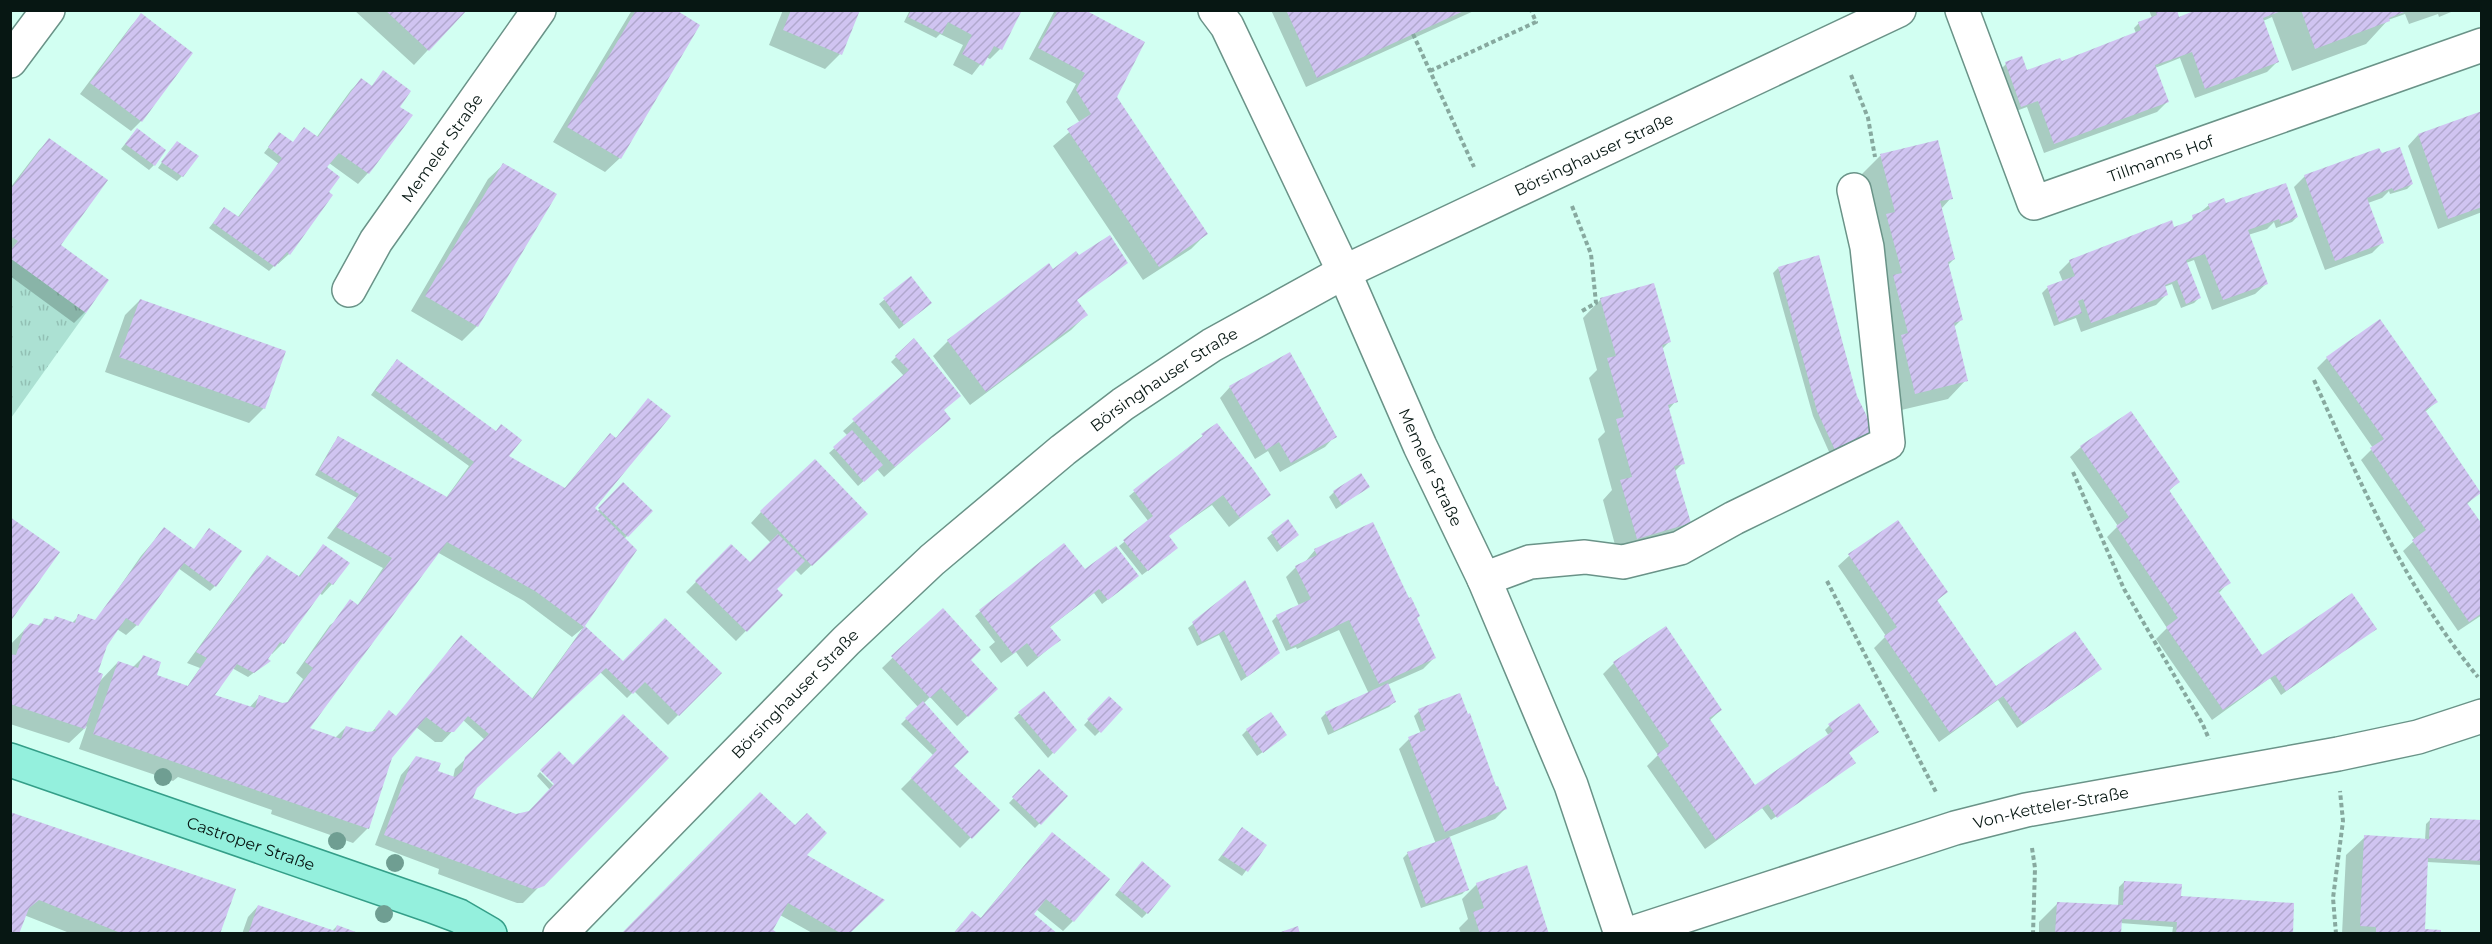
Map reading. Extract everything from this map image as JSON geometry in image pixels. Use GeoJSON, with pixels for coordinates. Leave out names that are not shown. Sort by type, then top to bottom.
{"type":"FeatureCollection","features":[{"type":"Feature","properties":{"kind":"main road","name":"Castroper Straße"},"geometry":{"type":"LineString","coordinates":[[10,760],[432,906],[459,916],[490,933]]}},
{"type":"Feature","properties":{"kind":"street"},"geometry":{"type":"LineString","coordinates":[[10,61],[48,10]]}},
{"type":"Feature","properties":{"kind":"street","name":"Memeler Straße"},"geometry":{"type":"LineString","coordinates":[[349,290],[376,241],[539,10]]}},
{"type":"Feature","properties":{"kind":"street","name":"Memeler Straße"},"geometry":{"type":"LineString","coordinates":[[1215,10],[1227,26],[1344,272],[1420,446],[1484,579],[1571,785],[1621,933]]}},
{"type":"Feature","properties":{"kind":"street","name":"Börsinghauser Straße"},"geometry":{"type":"LineString","coordinates":[[560,933],[846,641],[949,545],[1063,450],[1123,404],[1212,345],[1344,272],[1899,10]]}},
{"type":"Feature","properties":{"kind":"street","name":"Tillmanns Hof"},"geometry":{"type":"LineString","coordinates":[[1962,10],[2034,203],[2481,45]]}},
{"type":"Feature","properties":{"kind":"street"},"geometry":{"type":"LineString","coordinates":[[1484,579],[1530,562],[1585,557],[1623,562],[1680,548],[1734,518],[1888,443],[1867,247],[1854,190]]}},
{"type":"Feature","properties":{"kind":"street","name":"Von-Ketteler-Straße"},"geometry":{"type":"LineString","coordinates":[[1629,933],[1955,828],[2026,810],[2338,754],[2418,737],[2481,716]]}},
{"type":"Feature","properties":{"kind":"path"},"geometry":{"type":"LineString","coordinates":[[1430,70],[1536,22],[1531,10]]}},
{"type":"Feature","properties":{"kind":"path"},"geometry":{"type":"LineString","coordinates":[[1413,34],[1471,159]]}},
{"type":"Feature","properties":{"kind":"path"},"geometry":{"type":"LineString","coordinates":[[1837,38],[1868,118],[1875,158],[1854,190]]}},
{"type":"Feature","properties":{"kind":"path"},"geometry":{"type":"LineString","coordinates":[[1559,171],[1591,254],[1596,303],[1582,311]]}},
{"type":"Feature","properties":{"kind":"path"},"geometry":{"type":"LineString","coordinates":[[2314,380],[2378,522],[2454,649],[2481,681]]}},
{"type":"Feature","properties":{"kind":"path"},"geometry":{"type":"LineString","coordinates":[[2073,472],[2124,589],[2203,725],[2224,775]]}},
{"type":"Feature","properties":{"kind":"path"},"geometry":{"type":"LineString","coordinates":[[1827,581],[1955,828]]}},
{"type":"Feature","properties":{"kind":"path"},"geometry":{"type":"LineString","coordinates":[[2336,933],[2332,898],[2343,821],[2338,754]]}},
{"type":"Feature","properties":{"kind":"path"},"geometry":{"type":"LineString","coordinates":[[2026,810],[2035,868],[2033,933]]}},
{"type":"Feature","properties":{"kind":"green space"},"geometry":{"type":"Polygon","coordinates":[[[10,258],[86,313],[11,418],[10,418],[10,258]]]}},
{"type":"Feature","properties":{"kind":"building"},"geometry":{"type":"Polygon","coordinates":[[[385,10],[467,10],[429,51],[385,10]]]}},
{"type":"Feature","properties":{"kind":"building"},"geometry":{"type":"Polygon","coordinates":[[[636,10],[676,10],[700,25],[621,159],[567,127],[636,10]]]}},
{"type":"Feature","properties":{"kind":"building"},"geometry":{"type":"Polygon","coordinates":[[[791,10],[860,10],[842,55],[783,30],[791,10]]]}},
{"type":"Feature","properties":{"kind":"building"},"geometry":{"type":"Polygon","coordinates":[[[911,10],[1022,10],[1002,50],[994,46],[983,66],[962,54],[972,35],[948,22],[942,34],[908,17],[911,10]]]}},
{"type":"Feature","properties":{"kind":"building"},"geometry":{"type":"Polygon","coordinates":[[[1058,10],[1085,10],[1145,42],[1117,97],[1208,234],[1159,267],[1067,129],[1091,114],[1076,90],[1085,73],[1038,48],[1058,10]]]}},
{"type":"Feature","properties":{"kind":"building"},"geometry":{"type":"Polygon","coordinates":[[[1286,10],[1466,10],[1317,78],[1286,10]]]}},
{"type":"Feature","properties":{"kind":"building"},"geometry":{"type":"Polygon","coordinates":[[[2155,10],[2177,10],[2179,17],[2196,10],[2284,10],[2263,18],[2279,62],[2205,89],[2192,52],[2155,65],[2169,102],[2054,144],[2038,101],[2021,107],[2005,62],[2022,56],[2027,70],[2060,58],[2062,61],[2141,30],[2138,22],[2157,15],[2155,10]]]}},
{"type":"Feature","properties":{"kind":"building"},"geometry":{"type":"Polygon","coordinates":[[[2301,10],[2407,11],[2389,18],[2390,21],[2315,49],[2301,10]]]}},
{"type":"Feature","properties":{"kind":"building"},"geometry":{"type":"Polygon","coordinates":[[[141,13],[193,53],[142,122],[90,83],[141,13]]]}},
{"type":"Feature","properties":{"kind":"building"},"geometry":{"type":"Polygon","coordinates":[[[383,70],[411,91],[400,107],[413,115],[369,174],[339,153],[327,167],[340,177],[329,192],[333,195],[290,255],[287,252],[275,267],[213,223],[224,207],[239,217],[282,158],[268,147],[279,132],[293,142],[304,127],[318,137],[361,78],[372,86],[383,70]]]}},
{"type":"Feature","properties":{"kind":"building"},"geometry":{"type":"Polygon","coordinates":[[[2482,111],[2482,207],[2448,219],[2418,134],[2482,111]]]}},
{"type":"Feature","properties":{"kind":"building"},"geometry":{"type":"Polygon","coordinates":[[[137,128],[166,150],[155,166],[125,144],[137,128]]]}},
{"type":"Feature","properties":{"kind":"building"},"geometry":{"type":"Polygon","coordinates":[[[49,138],[108,180],[61,245],[109,280],[86,313],[10,258],[10,251],[18,241],[10,236],[10,190],[49,138]]]}},
{"type":"Feature","properties":{"kind":"building"},"geometry":{"type":"Polygon","coordinates":[[[1938,140],[1953,199],[1940,201],[1955,259],[1948,262],[1963,320],[1954,323],[1968,381],[1915,394],[1901,335],[1908,333],[1893,275],[1902,273],[1886,214],[1895,212],[1880,154],[1938,140]]]}},
{"type":"Feature","properties":{"kind":"building"},"geometry":{"type":"Polygon","coordinates":[[[177,141],[199,156],[183,177],[161,162],[177,141]]]}},
{"type":"Feature","properties":{"kind":"building"},"geometry":{"type":"Polygon","coordinates":[[[2400,147],[2413,184],[2394,191],[2392,188],[2367,198],[2384,243],[2335,261],[2304,175],[2379,148],[2382,153],[2400,147]]]}},
{"type":"Feature","properties":{"kind":"building"},"geometry":{"type":"Polygon","coordinates":[[[503,163],[557,194],[478,327],[425,296],[503,163]]]}},
{"type":"Feature","properties":{"kind":"building"},"geometry":{"type":"Polygon","coordinates":[[[2286,183],[2298,217],[2281,224],[2279,219],[2248,230],[2268,284],[2223,300],[2205,254],[2186,260],[2201,298],[2186,304],[2177,280],[2165,285],[2168,295],[2091,323],[2083,299],[2078,301],[2082,313],[2059,322],[2047,286],[2075,276],[2069,260],[2172,220],[2174,227],[2193,220],[2192,215],[2210,209],[2208,204],[2224,198],[2226,203],[2286,183]]]}},
{"type":"Feature","properties":{"kind":"building"},"geometry":{"type":"Polygon","coordinates":[[[1110,235],[1128,263],[1077,300],[1088,315],[986,392],[947,340],[1049,263],[1053,269],[1076,251],[1079,255],[1110,235]]]}},
{"type":"Feature","properties":{"kind":"building"},"geometry":{"type":"Polygon","coordinates":[[[1819,255],[1857,396],[1874,431],[1835,450],[1817,411],[1778,267],[1819,255]]]}},
{"type":"Feature","properties":{"kind":"building"},"geometry":{"type":"Polygon","coordinates":[[[911,276],[932,303],[904,325],[883,298],[911,276]]]}},
{"type":"Feature","properties":{"kind":"building"},"geometry":{"type":"Polygon","coordinates":[[[1654,283],[1671,342],[1662,345],[1678,402],[1668,405],[1685,464],[1674,466],[1691,523],[1637,539],[1620,480],[1632,477],[1616,419],[1624,417],[1607,358],[1616,356],[1600,298],[1654,283]]]}},
{"type":"Feature","properties":{"kind":"building"},"geometry":{"type":"Polygon","coordinates":[[[140,299],[286,351],[265,409],[119,357],[140,299]]]}},
{"type":"Feature","properties":{"kind":"building"},"geometry":{"type":"Polygon","coordinates":[[[2380,319],[2438,402],[2425,410],[2481,493],[2467,503],[2482,524],[2482,613],[2469,622],[2412,540],[2426,530],[2370,448],[2384,439],[2326,357],[2380,319]]]}},
{"type":"Feature","properties":{"kind":"building"},"geometry":{"type":"Polygon","coordinates":[[[914,338],[961,396],[944,410],[951,419],[895,467],[852,419],[909,370],[895,356],[914,338]]]}},
{"type":"Feature","properties":{"kind":"building"},"geometry":{"type":"Polygon","coordinates":[[[1290,352],[1337,437],[1291,463],[1279,442],[1266,450],[1229,386],[1290,352]]]}},
{"type":"Feature","properties":{"kind":"building"},"geometry":{"type":"Polygon","coordinates":[[[397,359],[496,431],[501,424],[522,440],[509,456],[565,488],[610,433],[616,438],[648,398],[671,416],[595,508],[637,550],[585,626],[623,661],[665,618],[722,673],[679,716],[645,682],[633,694],[606,668],[477,788],[473,798],[516,814],[529,811],[554,784],[540,770],[559,751],[573,765],[623,714],[669,758],[544,886],[539,888],[533,889],[384,835],[411,763],[416,756],[441,763],[438,771],[455,777],[462,771],[465,757],[489,734],[468,716],[454,732],[446,732],[426,717],[392,758],[369,829],[93,734],[118,661],[138,668],[143,655],[161,662],[157,675],[188,686],[207,658],[196,652],[267,555],[300,577],[323,544],[350,563],[333,585],[329,582],[284,644],[280,642],[268,659],[271,661],[254,673],[237,664],[215,695],[255,708],[259,695],[282,703],[288,702],[313,668],[305,662],[350,599],[358,605],[392,558],[336,527],[359,494],[319,470],[338,436],[447,497],[474,462],[375,390],[397,359]],[[447,542],[310,728],[341,739],[346,726],[367,732],[376,731],[375,728],[389,710],[396,716],[461,635],[533,699],[584,627],[535,591],[447,542]]]}},
{"type":"Feature","properties":{"kind":"building"},"geometry":{"type":"Polygon","coordinates":[[[2131,411],[2180,482],[2169,490],[2231,583],[2218,591],[2262,655],[2352,593],[2377,629],[2286,691],[2275,675],[2223,710],[2166,627],[2178,618],[2116,526],[2129,517],[2080,446],[2131,411]]]}},
{"type":"Feature","properties":{"kind":"building"},"geometry":{"type":"Polygon","coordinates":[[[1217,423],[1271,495],[1240,518],[1223,495],[1169,536],[1178,548],[1148,571],[1123,540],[1153,516],[1133,490],[1217,423]]]}},
{"type":"Feature","properties":{"kind":"building"},"geometry":{"type":"Polygon","coordinates":[[[852,430],[883,465],[864,482],[833,447],[852,430]]]}},
{"type":"Feature","properties":{"kind":"building"},"geometry":{"type":"Polygon","coordinates":[[[815,459],[868,514],[812,566],[760,511],[815,459]]]}},
{"type":"Feature","properties":{"kind":"building"},"geometry":{"type":"Polygon","coordinates":[[[1361,473],[1370,487],[1342,505],[1333,491],[1361,473]]]}},
{"type":"Feature","properties":{"kind":"building"},"geometry":{"type":"Polygon","coordinates":[[[623,482],[653,511],[628,537],[598,508],[623,482]]]}},
{"type":"Feature","properties":{"kind":"building"},"geometry":{"type":"Polygon","coordinates":[[[10,517],[60,552],[10,622],[10,517]]]}},
{"type":"Feature","properties":{"kind":"building"},"geometry":{"type":"Polygon","coordinates":[[[1288,519],[1299,535],[1282,548],[1271,532],[1288,519]]]}},
{"type":"Feature","properties":{"kind":"building"},"geometry":{"type":"Polygon","coordinates":[[[1898,520],[1948,592],[1937,600],[1996,686],[2075,631],[2102,669],[2023,724],[2003,696],[1950,733],[1884,636],[1897,627],[1848,554],[1898,520]]]}},
{"type":"Feature","properties":{"kind":"building"},"geometry":{"type":"Polygon","coordinates":[[[1373,522],[1420,616],[1417,618],[1436,658],[1379,684],[1349,620],[1291,647],[1276,615],[1311,599],[1295,566],[1317,555],[1314,549],[1373,522]]]}},
{"type":"Feature","properties":{"kind":"building"},"geometry":{"type":"Polygon","coordinates":[[[164,527],[194,549],[209,528],[242,551],[216,587],[184,563],[138,626],[126,618],[107,646],[98,672],[103,674],[85,729],[10,704],[10,654],[16,655],[24,630],[30,623],[41,626],[44,618],[53,620],[55,616],[75,623],[78,614],[95,620],[164,527]]]}},
{"type":"Feature","properties":{"kind":"building"},"geometry":{"type":"Polygon","coordinates":[[[778,534],[805,561],[777,589],[783,595],[747,632],[695,581],[731,544],[750,562],[778,534]]]}},
{"type":"Feature","properties":{"kind":"building"},"geometry":{"type":"Polygon","coordinates":[[[1064,543],[1085,569],[1116,546],[1139,576],[1108,600],[1099,589],[1050,627],[1061,640],[1038,657],[1027,643],[1013,654],[979,610],[1064,543]]]}},
{"type":"Feature","properties":{"kind":"building"},"geometry":{"type":"Polygon","coordinates":[[[1245,580],[1280,653],[1247,677],[1224,631],[1202,642],[1192,622],[1245,580]]]}},
{"type":"Feature","properties":{"kind":"building"},"geometry":{"type":"Polygon","coordinates":[[[943,608],[981,650],[971,660],[998,689],[968,717],[941,688],[930,698],[891,656],[943,608]]]}},
{"type":"Feature","properties":{"kind":"building"},"geometry":{"type":"Polygon","coordinates":[[[1666,626],[1722,710],[1709,718],[1755,785],[1833,731],[1828,724],[1859,703],[1879,732],[1849,753],[1856,763],[1777,818],[1768,804],[1716,840],[1657,754],[1669,746],[1613,662],[1666,626]]]}},
{"type":"Feature","properties":{"kind":"building"},"geometry":{"type":"Polygon","coordinates":[[[1388,683],[1396,702],[1334,731],[1325,712],[1388,683]]]}},
{"type":"Feature","properties":{"kind":"building"},"geometry":{"type":"Polygon","coordinates":[[[1044,691],[1077,730],[1054,754],[1018,712],[1044,691]]]}},
{"type":"Feature","properties":{"kind":"building"},"geometry":{"type":"Polygon","coordinates":[[[1460,693],[1507,809],[1445,832],[1408,737],[1426,730],[1418,709],[1460,693]]]}},
{"type":"Feature","properties":{"kind":"building"},"geometry":{"type":"Polygon","coordinates":[[[1109,696],[1123,709],[1101,733],[1087,719],[1109,696]]]}},
{"type":"Feature","properties":{"kind":"building"},"geometry":{"type":"Polygon","coordinates":[[[923,701],[969,752],[954,766],[1000,810],[972,839],[911,778],[937,750],[905,718],[923,701]]]}},
{"type":"Feature","properties":{"kind":"building"},"geometry":{"type":"Polygon","coordinates":[[[1271,712],[1287,735],[1263,753],[1246,729],[1271,712]]]}},
{"type":"Feature","properties":{"kind":"building"},"geometry":{"type":"Polygon","coordinates":[[[1039,769],[1068,796],[1041,825],[1012,797],[1039,769]]]}},
{"type":"Feature","properties":{"kind":"building"},"geometry":{"type":"Polygon","coordinates":[[[760,792],[795,825],[807,813],[827,833],[807,855],[885,900],[849,934],[842,934],[788,903],[773,930],[779,934],[621,934],[760,792]]]}},
{"type":"Feature","properties":{"kind":"building"},"geometry":{"type":"Polygon","coordinates":[[[10,812],[236,889],[220,934],[123,934],[39,900],[29,908],[19,934],[10,934],[10,812]]]}},
{"type":"Feature","properties":{"kind":"building"},"geometry":{"type":"Polygon","coordinates":[[[2430,818],[2482,820],[2482,861],[2428,858],[2425,929],[2441,930],[2441,934],[2376,934],[2376,927],[2360,926],[2364,835],[2429,839],[2430,818]]]}},
{"type":"Feature","properties":{"kind":"building"},"geometry":{"type":"Polygon","coordinates":[[[1242,827],[1267,845],[1248,872],[1222,855],[1242,827]]]}},
{"type":"Feature","properties":{"kind":"building"},"geometry":{"type":"Polygon","coordinates":[[[1052,832],[1110,879],[1074,922],[1046,899],[1034,914],[1058,934],[953,934],[972,911],[981,918],[1052,832]]]}},
{"type":"Feature","properties":{"kind":"building"},"geometry":{"type":"Polygon","coordinates":[[[1450,837],[1469,890],[1426,904],[1407,852],[1450,837]]]}},
{"type":"Feature","properties":{"kind":"building"},"geometry":{"type":"Polygon","coordinates":[[[1142,861],[1171,886],[1148,914],[1119,890],[1142,861]]]}},
{"type":"Feature","properties":{"kind":"building"},"geometry":{"type":"Polygon","coordinates":[[[1527,865],[1549,934],[1480,934],[1473,912],[1484,908],[1476,883],[1527,865]]]}},
{"type":"Feature","properties":{"kind":"building"},"geometry":{"type":"Polygon","coordinates":[[[2124,881],[2182,884],[2181,896],[2294,903],[2293,934],[2176,934],[2177,922],[2122,919],[2121,934],[2055,934],[2057,902],[2123,905],[2124,881]]]}},
{"type":"Feature","properties":{"kind":"building"},"geometry":{"type":"Polygon","coordinates":[[[258,905],[335,931],[337,925],[361,934],[248,934],[258,905]]]}},
{"type":"Feature","properties":{"kind":"building"},"geometry":{"type":"Polygon","coordinates":[[[1298,926],[1300,934],[1278,934],[1278,933],[1298,926]]]}}]}
